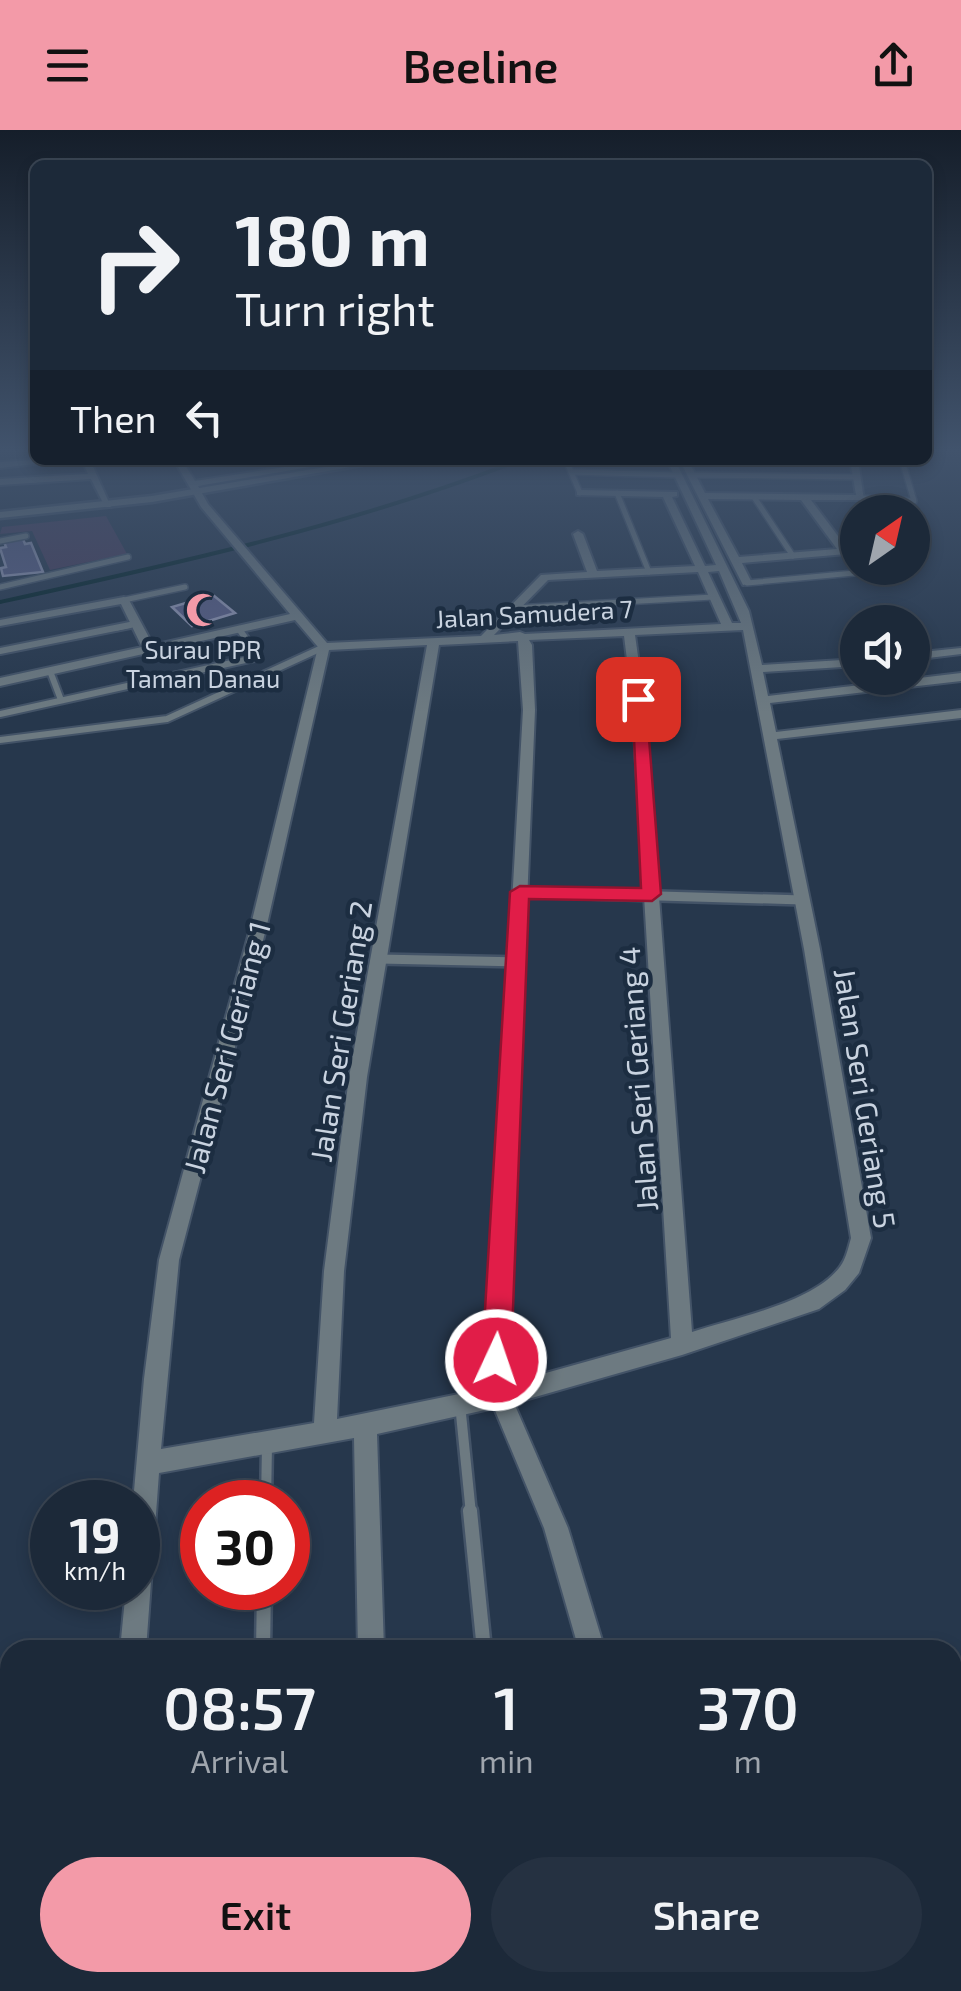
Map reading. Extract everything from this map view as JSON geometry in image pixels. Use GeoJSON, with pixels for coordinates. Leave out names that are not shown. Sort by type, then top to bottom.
{"type":"FeatureCollection","features":[{"type":"Feature","properties":{"kind":"street"},"geometry":{"type":"LineString","coordinates":[[232,539],[324,647]]}},
{"type":"Feature","properties":{"kind":"street"},"geometry":{"type":"LineString","coordinates":[[580,539],[593,574]]}},
{"type":"Feature","properties":{"kind":"street"},"geometry":{"type":"LineString","coordinates":[[686,539],[714,597],[738,626]]}},
{"type":"Feature","properties":{"kind":"street"},"geometry":{"type":"LineString","coordinates":[[708,539],[722,568],[738,626]]}},
{"type":"Feature","properties":{"kind":"street"},"geometry":{"type":"LineString","coordinates":[[723,539],[747,583]]}},
{"type":"Feature","properties":{"kind":"street"},"geometry":{"type":"LineString","coordinates":[[734,561],[840,552]]}},
{"type":"Feature","properties":{"kind":"street"},"geometry":{"type":"LineString","coordinates":[[486,637],[545,577],[722,568]]}},
{"type":"Feature","properties":{"kind":"street"},"geometry":{"type":"LineString","coordinates":[[0,623],[124,600],[150,649]]}},
{"type":"Feature","properties":{"kind":"street"},"geometry":{"type":"LineString","coordinates":[[0,682],[297,616]]}},
{"type":"Feature","properties":{"kind":"street","name":"Jalan Samudera 7"},"geometry":{"type":"LineString","coordinates":[[324,647],[738,626]]}},
{"type":"Feature","properties":{"kind":"street","name":"Jalan Seri Geriang 5"},"geometry":{"type":"LineString","coordinates":[[148,1463],[366,1425],[500,1396],[682,1346],[812,1302],[838,1284],[852,1267],[861,1238],[803,900],[757,669],[738,626]]}},
{"type":"Feature","properties":{"kind":"street","name":"Jalan Seri Geriang 4"},"geometry":{"type":"LineString","coordinates":[[629,630],[638,699],[682,1346]]}},
{"type":"Feature","properties":{"kind":"street"},"geometry":{"type":"LineString","coordinates":[[520,635],[526,645],[529,710],[496,1360],[500,1396],[556,1528],[589,1640]]}},
{"type":"Feature","properties":{"kind":"street","name":"Jalan Seri Geriang 2"},"geometry":{"type":"LineString","coordinates":[[326,1432],[334,1271],[358,1078],[434,640]]}},
{"type":"Feature","properties":{"kind":"street","name":"Jalan Seri Geriang 1"},"geometry":{"type":"LineString","coordinates":[[134,1640],[169,1260],[258,928],[324,647]]}},
{"type":"Feature","properties":{"kind":"street"},"geometry":{"type":"LineString","coordinates":[[930,654],[961,651]]}},
{"type":"Feature","properties":{"kind":"street"},"geometry":{"type":"LineString","coordinates":[[757,669],[840,663]]}},
{"type":"Feature","properties":{"kind":"street"},"geometry":{"type":"LineString","coordinates":[[763,700],[961,677]]}},
{"type":"Feature","properties":{"kind":"street"},"geometry":{"type":"LineString","coordinates":[[770,736],[961,714]]}},
{"type":"Feature","properties":{"kind":"street"},"geometry":{"type":"LineString","coordinates":[[366,1425],[371,1640]]}},
{"type":"Feature","properties":{"kind":"lane"},"geometry":{"type":"LineString","coordinates":[[636,539],[649,572]]}},
{"type":"Feature","properties":{"kind":"lane"},"geometry":{"type":"LineString","coordinates":[[782,539],[793,556]]}},
{"type":"Feature","properties":{"kind":"lane"},"geometry":{"type":"LineString","coordinates":[[0,587],[128,557]]}},
{"type":"Feature","properties":{"kind":"lane"},"geometry":{"type":"LineString","coordinates":[[747,583],[840,576]]}},
{"type":"Feature","properties":{"kind":"lane"},"geometry":{"type":"LineString","coordinates":[[124,600],[185,586]]}},
{"type":"Feature","properties":{"kind":"lane"},"geometry":{"type":"LineString","coordinates":[[515,608],[714,597]]}},
{"type":"Feature","properties":{"kind":"lane"},"geometry":{"type":"LineString","coordinates":[[0,651],[136,624]]}},
{"type":"Feature","properties":{"kind":"lane"},"geometry":{"type":"LineString","coordinates":[[0,714],[259,657],[239,630]]}},
{"type":"Feature","properties":{"kind":"lane"},"geometry":{"type":"LineString","coordinates":[[0,740],[167,718],[324,647]]}},
{"type":"Feature","properties":{"kind":"lane"},"geometry":{"type":"LineString","coordinates":[[50,671],[61,700]]}},
{"type":"Feature","properties":{"kind":"lane"},"geometry":{"type":"LineString","coordinates":[[520,892],[803,900]]}},
{"type":"Feature","properties":{"kind":"lane"},"geometry":{"type":"LineString","coordinates":[[378,959],[516,962]]}},
{"type":"Feature","properties":{"kind":"lane"},"geometry":{"type":"LineString","coordinates":[[460,1404],[483,1640]]}},
{"type":"Feature","properties":{"kind":"lane"},"geometry":{"type":"LineString","coordinates":[[267,1480],[268,1442]]}},
{"type":"Feature","properties":{"kind":"lane"},"geometry":{"type":"LineString","coordinates":[[263,1640],[264,1610]]}},
{"type":"Feature","properties":{"kind":"shaded area"},"geometry":{"type":"Polygon","coordinates":[[[36,539],[119,539],[127,554],[50,570],[36,539]]]}},
{"type":"Feature","properties":{"kind":"building"},"geometry":{"type":"Polygon","coordinates":[[[23,539],[25,544],[31,543],[43,572],[3,576],[1,568],[6,567],[0,548],[6,547],[4,542],[23,539]]]}},
{"type":"Feature","properties":{"kind":"building","name":"Surau PPR Taman Danau"},"geometry":{"type":"Polygon","coordinates":[[[213,595],[235,613],[192,626],[172,607],[213,595]]]}},
{"type":"Feature","properties":{"kind":"waterway"},"geometry":{"type":"LineString","coordinates":[[0,602],[269,539]]}},
{"type":"Feature","properties":{"kind":"place","name":"Surau PPR Taman Danau"},"geometry":{"type":"Point","coordinates":[203,610]}},
{"type":"Feature","properties":{"kind":"route"},"geometry":{"type":"LineString","coordinates":[[496,1360],[520,892],[652,894],[638,699]]}}]}
